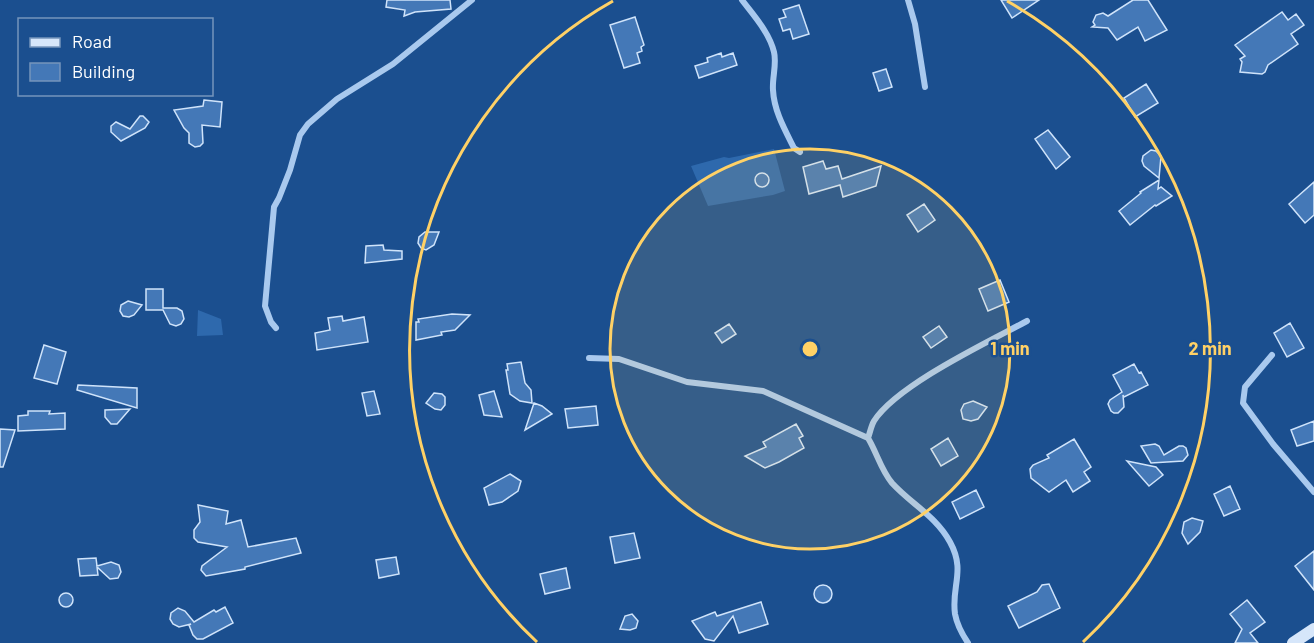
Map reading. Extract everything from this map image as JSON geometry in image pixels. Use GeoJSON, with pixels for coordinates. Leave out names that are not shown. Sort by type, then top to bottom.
{"type":"FeatureCollection","features":[{"type":"Feature","properties":{"kind":"street"},"geometry":{"type":"LineString","coordinates":[[276,328],[265,306],[274,207],[290,170],[300,135],[316,116],[337,99],[393,64],[472,0]]}},
{"type":"Feature","properties":{"kind":"street"},"geometry":{"type":"LineString","coordinates":[[742,0],[772,44],[775,55],[773,89],[776,108],[794,148],[800,152]]}},
{"type":"Feature","properties":{"kind":"street"},"geometry":{"type":"LineString","coordinates":[[908,0],[915,24],[925,87]]}},
{"type":"Feature","properties":{"kind":"street"},"geometry":{"type":"LineString","coordinates":[[868,438],[873,422],[893,400],[951,363],[1026,321]]}},
{"type":"Feature","properties":{"kind":"street"},"geometry":{"type":"LineString","coordinates":[[1272,355],[1245,387],[1243,403],[1273,444],[1314,492]]}},
{"type":"Feature","properties":{"kind":"street"},"geometry":{"type":"LineString","coordinates":[[589,358],[619,359],[687,382],[763,391],[868,438],[876,450],[885,473],[904,496],[938,523],[950,542],[959,571],[954,601],[955,614],[959,628],[968,643]]}},
{"type":"Feature","properties":{"kind":"street"},"geometry":{"type":"LineString","coordinates":[[1293,643],[1314,629]]}},
{"type":"Feature","properties":{"kind":"shaded area"},"geometry":{"type":"Polygon","coordinates":[[[774,149],[785,191],[708,206],[691,166],[724,157],[774,149]]]}},
{"type":"Feature","properties":{"kind":"shaded area"},"geometry":{"type":"Polygon","coordinates":[[[198,310],[221,319],[223,335],[197,336],[198,310]]]}},
{"type":"Feature","properties":{"kind":"building"},"geometry":{"type":"Polygon","coordinates":[[[387,0],[450,0],[451,9],[415,12],[404,16],[405,10],[386,7],[387,0]]]}},
{"type":"Feature","properties":{"kind":"building"},"geometry":{"type":"Polygon","coordinates":[[[1001,0],[1039,0],[1012,18],[1001,0]]]}},
{"type":"Feature","properties":{"kind":"building"},"geometry":{"type":"Polygon","coordinates":[[[1133,0],[1148,0],[1167,30],[1145,41],[1138,27],[1117,40],[1108,28],[1092,27],[1095,25],[1093,22],[1096,15],[1103,13],[1108,16],[1133,0]]]}},
{"type":"Feature","properties":{"kind":"building"},"geometry":{"type":"Polygon","coordinates":[[[799,5],[809,34],[793,39],[790,29],[783,31],[779,19],[786,17],[783,10],[799,5]]]}},
{"type":"Feature","properties":{"kind":"building"},"geometry":{"type":"Polygon","coordinates":[[[1282,12],[1288,20],[1296,14],[1304,25],[1291,34],[1298,44],[1268,65],[1262,74],[1240,72],[1242,62],[1240,59],[1245,56],[1235,45],[1282,12]]]}},
{"type":"Feature","properties":{"kind":"building"},"geometry":{"type":"Polygon","coordinates":[[[635,17],[644,45],[641,47],[642,51],[637,53],[640,63],[624,68],[610,25],[635,17]]]}},
{"type":"Feature","properties":{"kind":"building"},"geometry":{"type":"Polygon","coordinates":[[[721,53],[722,57],[733,53],[737,65],[699,78],[695,66],[708,62],[707,58],[721,53]]]}},
{"type":"Feature","properties":{"kind":"building"},"geometry":{"type":"Polygon","coordinates":[[[886,69],[892,87],[879,91],[873,73],[886,69]]]}},
{"type":"Feature","properties":{"kind":"building"},"geometry":{"type":"Polygon","coordinates":[[[1146,84],[1158,103],[1135,117],[1124,98],[1146,84]]]}},
{"type":"Feature","properties":{"kind":"building"},"geometry":{"type":"Polygon","coordinates":[[[204,100],[222,102],[220,127],[202,125],[203,143],[195,147],[189,143],[189,133],[174,110],[203,106],[204,100]]]}},
{"type":"Feature","properties":{"kind":"building"},"geometry":{"type":"Polygon","coordinates":[[[140,116],[149,122],[145,128],[121,141],[111,132],[111,126],[116,122],[130,129],[140,116]]]}},
{"type":"Feature","properties":{"kind":"building"},"geometry":{"type":"Polygon","coordinates":[[[1048,130],[1070,157],[1056,169],[1035,139],[1048,130]]]}},
{"type":"Feature","properties":{"kind":"building"},"geometry":{"type":"Polygon","coordinates":[[[1151,150],[1161,156],[1159,178],[1144,166],[1142,161],[1143,156],[1151,150]]]}},
{"type":"Feature","properties":{"kind":"building"},"geometry":{"type":"Polygon","coordinates":[[[823,161],[826,169],[838,166],[842,179],[881,166],[876,186],[843,197],[840,185],[809,194],[803,167],[823,161]]]}},
{"type":"Feature","properties":{"kind":"building"},"geometry":{"type":"Polygon","coordinates":[[[762,173],[767,175],[769,180],[767,185],[762,187],[757,185],[755,180],[757,175],[762,173]]]}},
{"type":"Feature","properties":{"kind":"building"},"geometry":{"type":"Polygon","coordinates":[[[1159,180],[1158,189],[1161,187],[1172,196],[1155,205],[1130,225],[1119,211],[1140,192],[1159,180]]]}},
{"type":"Feature","properties":{"kind":"building"},"geometry":{"type":"Polygon","coordinates":[[[1314,182],[1314,215],[1305,223],[1289,204],[1314,182]]]}},
{"type":"Feature","properties":{"kind":"building"},"geometry":{"type":"Polygon","coordinates":[[[924,204],[935,220],[918,232],[907,215],[924,204]]]}},
{"type":"Feature","properties":{"kind":"building"},"geometry":{"type":"Polygon","coordinates":[[[425,232],[439,232],[434,245],[426,250],[418,243],[419,237],[425,232]]]}},
{"type":"Feature","properties":{"kind":"building"},"geometry":{"type":"Polygon","coordinates":[[[383,245],[384,250],[402,251],[402,259],[365,263],[366,246],[383,245]]]}},
{"type":"Feature","properties":{"kind":"building"},"geometry":{"type":"Polygon","coordinates":[[[1000,280],[1009,302],[988,311],[979,289],[1000,280]]]}},
{"type":"Feature","properties":{"kind":"building"},"geometry":{"type":"Polygon","coordinates":[[[146,289],[163,289],[163,308],[177,308],[182,311],[184,319],[181,324],[176,326],[170,324],[163,310],[146,310],[146,289]]]}},
{"type":"Feature","properties":{"kind":"building"},"geometry":{"type":"Polygon","coordinates":[[[128,301],[142,305],[134,315],[129,317],[123,316],[120,311],[121,305],[128,301]]]}},
{"type":"Feature","properties":{"kind":"building"},"geometry":{"type":"Polygon","coordinates":[[[452,314],[470,315],[455,330],[416,340],[418,319],[452,314]]]}},
{"type":"Feature","properties":{"kind":"building"},"geometry":{"type":"Polygon","coordinates":[[[342,316],[343,321],[364,317],[368,342],[317,350],[315,333],[330,330],[328,318],[342,316]]]}},
{"type":"Feature","properties":{"kind":"building"},"geometry":{"type":"Polygon","coordinates":[[[1290,323],[1304,348],[1287,357],[1274,333],[1290,323]]]}},
{"type":"Feature","properties":{"kind":"building"},"geometry":{"type":"Polygon","coordinates":[[[729,324],[736,334],[722,343],[715,333],[729,324]]]}},
{"type":"Feature","properties":{"kind":"building"},"geometry":{"type":"Polygon","coordinates":[[[939,326],[947,337],[931,348],[923,337],[939,326]]]}},
{"type":"Feature","properties":{"kind":"building"},"geometry":{"type":"Polygon","coordinates":[[[44,345],[66,352],[57,384],[34,378],[44,345]]]}},
{"type":"Feature","properties":{"kind":"building"},"geometry":{"type":"Polygon","coordinates":[[[521,362],[525,383],[531,390],[532,403],[520,401],[510,394],[507,364],[521,362]]]}},
{"type":"Feature","properties":{"kind":"building"},"geometry":{"type":"Polygon","coordinates":[[[1134,364],[1148,385],[1124,397],[1123,395],[1124,407],[1118,413],[1114,413],[1108,404],[1122,392],[1113,375],[1134,364]]]}},
{"type":"Feature","properties":{"kind":"building"},"geometry":{"type":"Polygon","coordinates":[[[78,385],[137,388],[137,408],[77,390],[78,385]]]}},
{"type":"Feature","properties":{"kind":"building"},"geometry":{"type":"Polygon","coordinates":[[[374,391],[380,414],[367,416],[362,393],[374,391]]]}},
{"type":"Feature","properties":{"kind":"building"},"geometry":{"type":"Polygon","coordinates":[[[494,391],[502,417],[484,415],[479,395],[494,391]]]}},
{"type":"Feature","properties":{"kind":"building"},"geometry":{"type":"Polygon","coordinates":[[[434,393],[445,397],[445,405],[441,410],[426,403],[434,393]]]}},
{"type":"Feature","properties":{"kind":"building"},"geometry":{"type":"Polygon","coordinates":[[[973,401],[987,407],[978,419],[971,421],[963,419],[961,410],[964,404],[973,401]]]}},
{"type":"Feature","properties":{"kind":"building"},"geometry":{"type":"Polygon","coordinates":[[[534,403],[552,414],[525,430],[534,403]]]}},
{"type":"Feature","properties":{"kind":"building"},"geometry":{"type":"Polygon","coordinates":[[[596,406],[598,425],[568,428],[565,409],[596,406]]]}},
{"type":"Feature","properties":{"kind":"building"},"geometry":{"type":"Polygon","coordinates":[[[130,409],[117,424],[111,424],[105,417],[105,410],[130,409]]]}},
{"type":"Feature","properties":{"kind":"building"},"geometry":{"type":"Polygon","coordinates":[[[28,411],[50,411],[49,414],[65,413],[65,429],[18,431],[18,416],[28,415],[28,411]]]}},
{"type":"Feature","properties":{"kind":"building"},"geometry":{"type":"Polygon","coordinates":[[[1314,421],[1314,441],[1297,446],[1291,430],[1314,421]]]}},
{"type":"Feature","properties":{"kind":"building"},"geometry":{"type":"Polygon","coordinates":[[[796,424],[803,436],[799,438],[804,448],[765,468],[745,456],[766,447],[763,442],[796,424]]]}},
{"type":"Feature","properties":{"kind":"building"},"geometry":{"type":"Polygon","coordinates":[[[0,429],[15,430],[3,467],[0,467],[0,429]]]}},
{"type":"Feature","properties":{"kind":"building"},"geometry":{"type":"Polygon","coordinates":[[[948,438],[958,456],[941,466],[931,449],[948,438]]]}},
{"type":"Feature","properties":{"kind":"building"},"geometry":{"type":"Polygon","coordinates":[[[1074,439],[1091,467],[1084,472],[1090,481],[1073,492],[1066,480],[1049,492],[1031,478],[1030,469],[1033,465],[1049,458],[1047,455],[1074,439]]]}},
{"type":"Feature","properties":{"kind":"building"},"geometry":{"type":"Polygon","coordinates":[[[1155,444],[1159,446],[1164,455],[1183,446],[1188,455],[1183,461],[1151,463],[1141,446],[1155,444]]]}},
{"type":"Feature","properties":{"kind":"building"},"geometry":{"type":"Polygon","coordinates":[[[1127,461],[1156,467],[1163,475],[1149,486],[1127,461]]]}},
{"type":"Feature","properties":{"kind":"building"},"geometry":{"type":"Polygon","coordinates":[[[510,474],[521,481],[518,491],[502,502],[489,505],[484,488],[510,474]]]}},
{"type":"Feature","properties":{"kind":"building"},"geometry":{"type":"Polygon","coordinates":[[[1230,486],[1240,509],[1224,516],[1214,494],[1230,486]]]}},
{"type":"Feature","properties":{"kind":"building"},"geometry":{"type":"Polygon","coordinates":[[[976,490],[984,507],[960,519],[952,502],[976,490]]]}},
{"type":"Feature","properties":{"kind":"building"},"geometry":{"type":"Polygon","coordinates":[[[198,505],[228,511],[226,524],[241,520],[248,547],[296,538],[301,553],[245,567],[245,569],[206,576],[201,570],[202,566],[227,547],[198,542],[194,538],[194,530],[200,522],[198,505]]]}},
{"type":"Feature","properties":{"kind":"building"},"geometry":{"type":"Polygon","coordinates":[[[1192,518],[1203,521],[1200,532],[1188,544],[1182,533],[1184,522],[1192,518]]]}},
{"type":"Feature","properties":{"kind":"building"},"geometry":{"type":"Polygon","coordinates":[[[634,533],[640,558],[615,563],[610,537],[634,533]]]}},
{"type":"Feature","properties":{"kind":"building"},"geometry":{"type":"Polygon","coordinates":[[[1314,551],[1314,590],[1295,566],[1314,551]]]}},
{"type":"Feature","properties":{"kind":"building"},"geometry":{"type":"Polygon","coordinates":[[[396,557],[399,574],[379,578],[376,560],[396,557]]]}},
{"type":"Feature","properties":{"kind":"building"},"geometry":{"type":"Polygon","coordinates":[[[96,558],[97,566],[111,562],[119,565],[121,572],[118,578],[110,579],[97,567],[98,575],[80,576],[78,559],[96,558]]]}},
{"type":"Feature","properties":{"kind":"building"},"geometry":{"type":"Polygon","coordinates":[[[566,568],[570,588],[545,594],[540,574],[566,568]]]}},
{"type":"Feature","properties":{"kind":"building"},"geometry":{"type":"Polygon","coordinates":[[[1049,584],[1060,608],[1019,628],[1008,606],[1037,592],[1042,585],[1049,584]]]}},
{"type":"Feature","properties":{"kind":"building"},"geometry":{"type":"Polygon","coordinates":[[[823,585],[829,588],[832,594],[829,600],[823,603],[817,600],[814,594],[817,588],[823,585]]]}},
{"type":"Feature","properties":{"kind":"building"},"geometry":{"type":"Polygon","coordinates":[[[63,593],[69,593],[73,600],[69,607],[63,607],[59,603],[59,597],[63,593]]]}},
{"type":"Feature","properties":{"kind":"building"},"geometry":{"type":"Polygon","coordinates":[[[1247,600],[1265,622],[1250,633],[1258,643],[1235,643],[1242,629],[1230,614],[1247,600]]]}},
{"type":"Feature","properties":{"kind":"building"},"geometry":{"type":"Polygon","coordinates":[[[761,602],[768,624],[739,633],[733,616],[714,641],[705,639],[692,621],[715,612],[717,616],[761,602]]]}},
{"type":"Feature","properties":{"kind":"building"},"geometry":{"type":"Polygon","coordinates":[[[225,607],[233,623],[203,639],[197,639],[193,635],[189,625],[191,624],[179,627],[170,619],[171,613],[178,608],[185,611],[194,622],[214,610],[216,612],[225,607]]]}},
{"type":"Feature","properties":{"kind":"building"},"geometry":{"type":"Polygon","coordinates":[[[632,614],[638,621],[636,628],[620,629],[625,616],[632,614]]]}}]}
